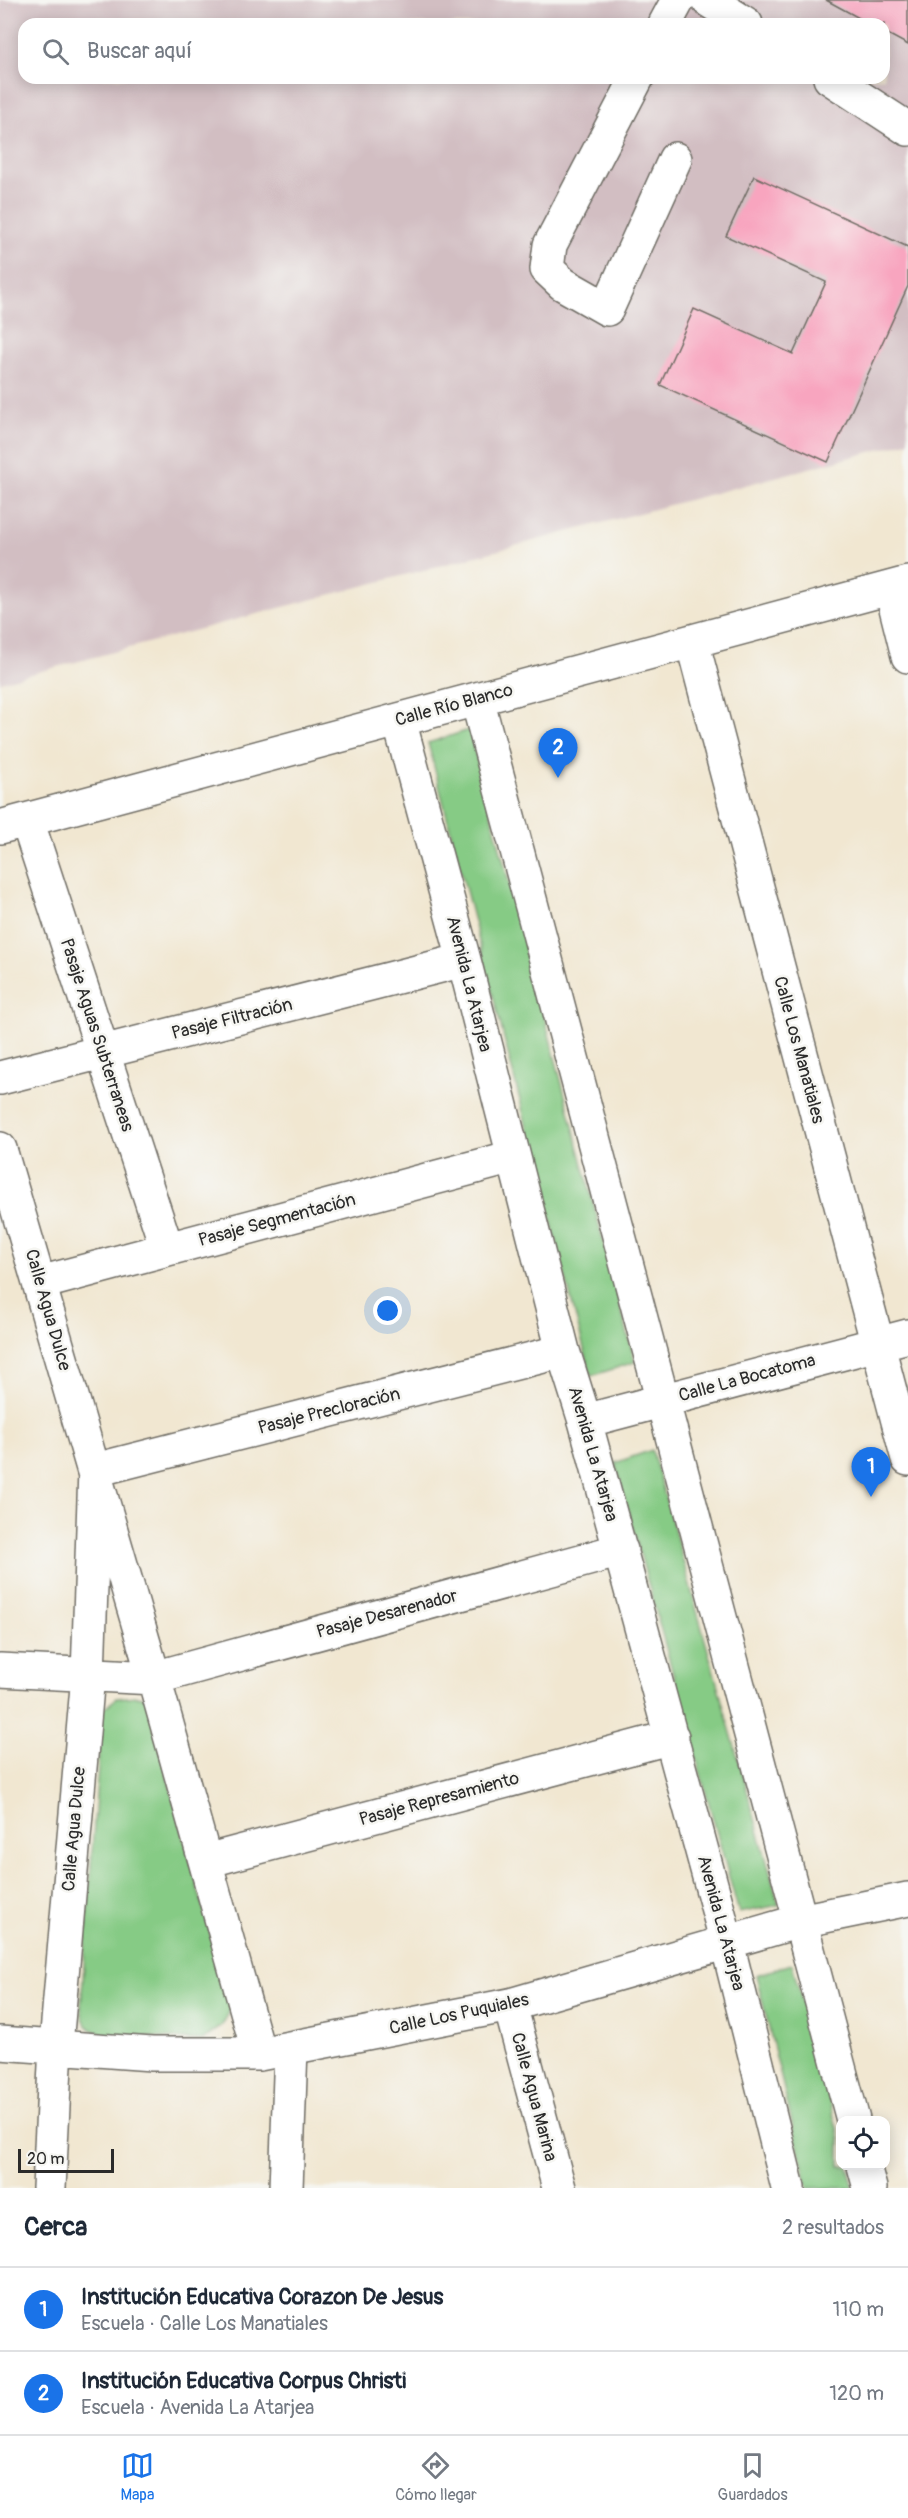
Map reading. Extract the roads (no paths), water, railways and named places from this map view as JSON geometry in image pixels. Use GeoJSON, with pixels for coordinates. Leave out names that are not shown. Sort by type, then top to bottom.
{"type":"FeatureCollection","features":[{"type":"Feature","properties":{"kind":"street"},"geometry":{"type":"LineString","coordinates":[[668,18],[678,0]]}},
{"type":"Feature","properties":{"kind":"street"},"geometry":{"type":"LineString","coordinates":[[708,0],[736,18]]}},
{"type":"Feature","properties":{"kind":"street"},"geometry":{"type":"LineString","coordinates":[[634,84],[550,245],[547,269],[563,284],[607,309],[675,159]]}},
{"type":"Feature","properties":{"kind":"street"},"geometry":{"type":"LineString","coordinates":[[839,84],[908,129]]}},
{"type":"Feature","properties":{"kind":"street"},"geometry":{"type":"LineString","coordinates":[[900,585],[908,656]]}},
{"type":"Feature","properties":{"kind":"street","name":"Calle Río Blanco"},"geometry":{"type":"LineString","coordinates":[[14,824],[900,585]]}},
{"type":"Feature","properties":{"kind":"street","name":"Calle Los Manatiales"},"geometry":{"type":"LineString","coordinates":[[692,641],[908,1458]]}},
{"type":"Feature","properties":{"kind":"street"},"geometry":{"type":"LineString","coordinates":[[477,699],[852,2116]]}},
{"type":"Feature","properties":{"kind":"street","name":"Avenida La Atarjea"},"geometry":{"type":"LineString","coordinates":[[399,720],[464,960],[563,1352],[621,1550],[727,1943],[788,2188]]}},
{"type":"Feature","properties":{"kind":"street","name":"Pasaje Aguas Subterraneas"},"geometry":{"type":"LineString","coordinates":[[14,824],[103,1052],[167,1250]]}},
{"type":"Feature","properties":{"kind":"street","name":"Pasaje Filtración"},"geometry":{"type":"LineString","coordinates":[[0,1078],[464,960]]}},
{"type":"Feature","properties":{"kind":"street","name":"Calle Agua Dulce"},"geometry":{"type":"LineString","coordinates":[[0,1149],[154,1678],[259,2054]]}},
{"type":"Feature","properties":{"kind":"street","name":"Pasaje Segmentación"},"geometry":{"type":"LineString","coordinates":[[40,1283],[513,1157]]}},
{"type":"Feature","properties":{"kind":"street","name":"Calle La Bocatoma"},"geometry":{"type":"LineString","coordinates":[[585,1421],[908,1336]]}},
{"type":"Feature","properties":{"kind":"street","name":"Pasaje Precloración"},"geometry":{"type":"LineString","coordinates":[[94,1470],[563,1352]]}},
{"type":"Feature","properties":{"kind":"street","name":"Calle Agua Dulce"},"geometry":{"type":"LineString","coordinates":[[49,2188],[56,2045],[88,1675],[94,1470]]}},
{"type":"Feature","properties":{"kind":"street","name":"Pasaje Desarenador"},"geometry":{"type":"LineString","coordinates":[[0,1670],[154,1678],[621,1550]]}},
{"type":"Feature","properties":{"kind":"street","name":"Pasaje Represamiento"},"geometry":{"type":"LineString","coordinates":[[206,1861],[672,1737]]}},
{"type":"Feature","properties":{"kind":"street","name":"Calle Los Puquiales"},"geometry":{"type":"LineString","coordinates":[[0,2043],[56,2045],[152,2054],[259,2054],[510,2005],[800,1921],[908,1899]]}},
{"type":"Feature","properties":{"kind":"street","name":"Calle Agua Marina"},"geometry":{"type":"LineString","coordinates":[[510,2005],[559,2188]]}},
{"type":"Feature","properties":{"kind":"street"},"geometry":{"type":"LineString","coordinates":[[286,2188],[291,2048]]}},
{"type":"Feature","properties":{"kind":"street"},"geometry":{"type":"LineString","coordinates":[[865,2170],[870,2188]]}},
{"type":"Feature","properties":{"kind":"place","name":"Institución Educativa Corpus Christi"},"geometry":{"type":"Point","coordinates":[558,778]}},
{"type":"Feature","properties":{"kind":"place","name":"Institución Educativa Corazon De Jesus"},"geometry":{"type":"Point","coordinates":[871,1497]}}]}
